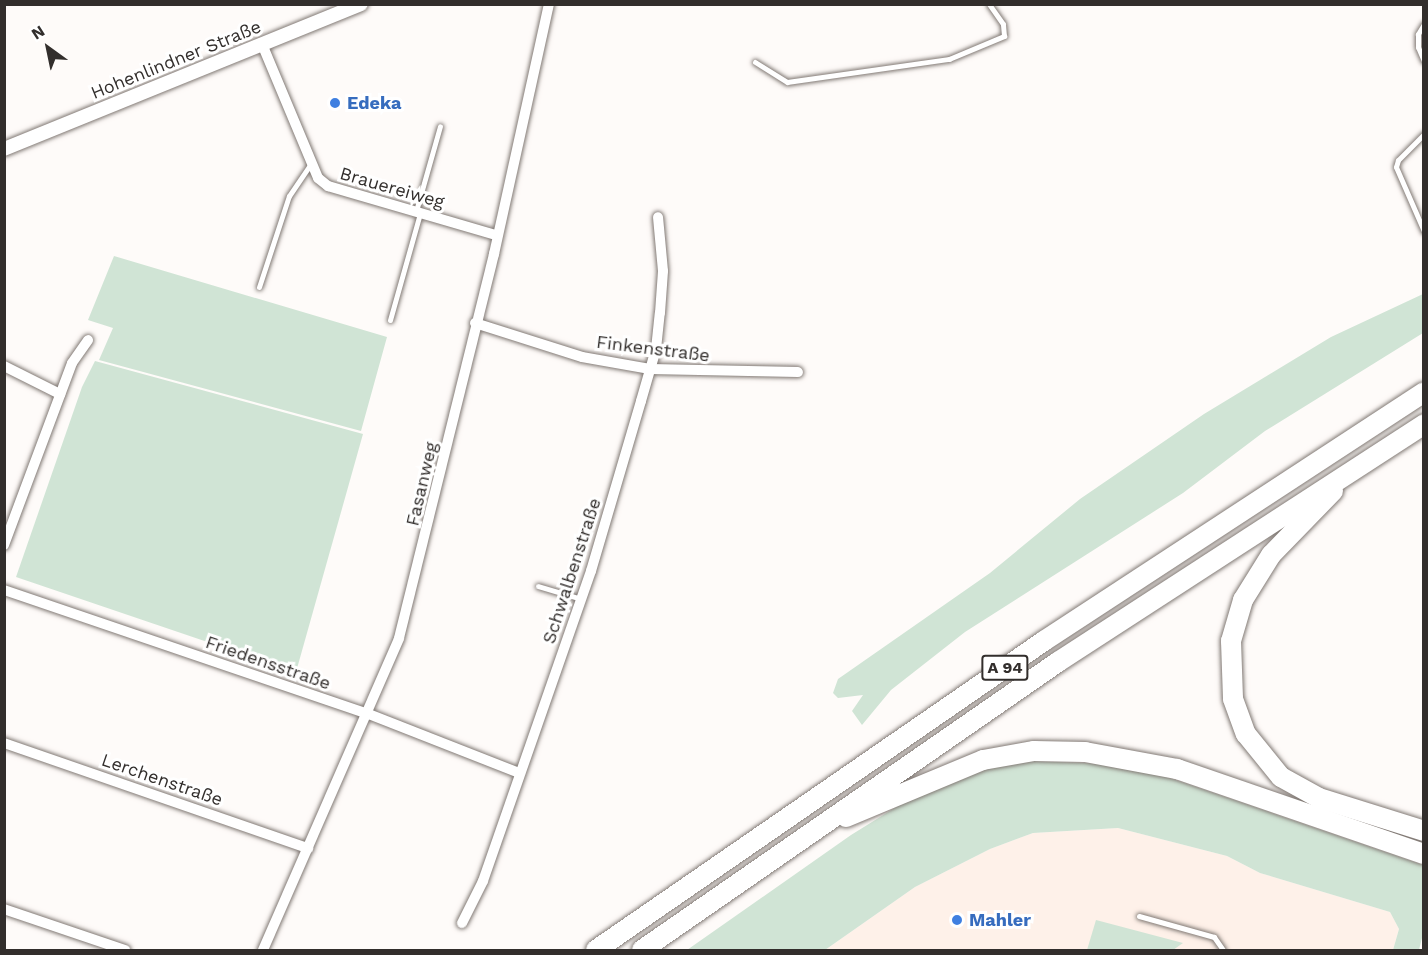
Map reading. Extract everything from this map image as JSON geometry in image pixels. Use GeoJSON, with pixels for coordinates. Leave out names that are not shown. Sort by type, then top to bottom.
{"type":"FeatureCollection","features":[{"type":"Feature","properties":{"kind":"highway","name":"A 94"},"geometry":{"type":"LineString","coordinates":[[596,951],[1044,641],[1424,392]]}},
{"type":"Feature","properties":{"kind":"highway","name":"A 94"},"geometry":{"type":"LineString","coordinates":[[642,951],[1058,662],[1424,424]]}},
{"type":"Feature","properties":{"kind":"highway"},"geometry":{"type":"LineString","coordinates":[[1360,464],[1271,555],[1255,577],[1236,619],[1231,641],[1231,680],[1246,734],[1281,777],[1319,798],[1424,831]]}},
{"type":"Feature","properties":{"kind":"highway"},"geometry":{"type":"LineString","coordinates":[[821,826],[983,760],[1034,751],[1085,752],[1178,769],[1424,854]]}},
{"type":"Feature","properties":{"kind":"highway"},"geometry":{"type":"LineString","coordinates":[[1391,821],[1424,816]]}},
{"type":"Feature","properties":{"kind":"street","name":"Hohenlindner Straße"},"geometry":{"type":"LineString","coordinates":[[4,149],[361,4]]}},
{"type":"Feature","properties":{"kind":"street","name":"Fasanweg"},"geometry":{"type":"LineString","coordinates":[[263,951],[399,638],[416,581],[549,4]]}},
{"type":"Feature","properties":{"kind":"street","name":"Brauereiweg"},"geometry":{"type":"LineString","coordinates":[[262,44],[310,165],[328,186],[496,235]]}},
{"type":"Feature","properties":{"kind":"street","name":"Schwalbenstraße"},"geometry":{"type":"LineString","coordinates":[[462,923],[483,881],[519,773],[582,599],[656,349],[663,271],[658,217]]}},
{"type":"Feature","properties":{"kind":"street","name":"Finkenstraße"},"geometry":{"type":"LineString","coordinates":[[475,323],[573,354],[650,369],[798,372]]}},
{"type":"Feature","properties":{"kind":"street"},"geometry":{"type":"LineString","coordinates":[[4,545],[72,363],[88,340]]}},
{"type":"Feature","properties":{"kind":"street"},"geometry":{"type":"LineString","coordinates":[[4,366],[60,394]]}},
{"type":"Feature","properties":{"kind":"street","name":"Friedensstraße"},"geometry":{"type":"LineString","coordinates":[[4,590],[366,713],[519,773]]}},
{"type":"Feature","properties":{"kind":"street","name":"Lerchenstraße"},"geometry":{"type":"LineString","coordinates":[[4,743],[308,848]]}},
{"type":"Feature","properties":{"kind":"street"},"geometry":{"type":"LineString","coordinates":[[4,909],[125,951]]}},
{"type":"Feature","properties":{"kind":"lane"},"geometry":{"type":"LineString","coordinates":[[755,63],[787,82],[949,59],[1004,36],[1003,24],[989,4]]}},
{"type":"Feature","properties":{"kind":"lane"},"geometry":{"type":"LineString","coordinates":[[1424,24],[1418,34],[1418,47],[1424,61]]}},
{"type":"Feature","properties":{"kind":"lane"},"geometry":{"type":"LineString","coordinates":[[390,320],[440,126]]}},
{"type":"Feature","properties":{"kind":"lane"},"geometry":{"type":"LineString","coordinates":[[1424,134],[1398,160],[1396,167],[1424,231]]}},
{"type":"Feature","properties":{"kind":"lane"},"geometry":{"type":"LineString","coordinates":[[259,287],[289,196],[310,165]]}},
{"type":"Feature","properties":{"kind":"lane"},"geometry":{"type":"LineString","coordinates":[[538,586],[582,599]]}},
{"type":"Feature","properties":{"kind":"lane"},"geometry":{"type":"LineString","coordinates":[[1139,916],[1214,937],[1223,951]]}},
{"type":"Feature","properties":{"kind":"shaded area"},"geometry":{"type":"Polygon","coordinates":[[[1118,828],[1227,856],[1260,873],[1390,912],[1399,929],[1393,950],[825,950],[915,887],[990,849],[1033,833],[1118,828]]]}},
{"type":"Feature","properties":{"kind":"green space"},"geometry":{"type":"Polygon","coordinates":[[[114,256],[387,337],[361,431],[99,360],[113,328],[88,320],[114,256]]]}},
{"type":"Feature","properties":{"kind":"green space"},"geometry":{"type":"Polygon","coordinates":[[[1423,294],[1423,333],[1265,431],[1183,493],[965,632],[891,690],[862,725],[852,711],[863,695],[838,698],[833,693],[838,679],[990,573],[1080,499],[1204,414],[1331,337],[1423,294]]]}},
{"type":"Feature","properties":{"kind":"green space"},"geometry":{"type":"Polygon","coordinates":[[[95,361],[363,434],[296,672],[16,577],[82,387],[95,361]]]}},
{"type":"Feature","properties":{"kind":"green space"},"geometry":{"type":"Polygon","coordinates":[[[1029,761],[1114,764],[1164,776],[1423,865],[1423,934],[1419,950],[1393,950],[1399,929],[1390,912],[1260,873],[1227,856],[1118,828],[1033,833],[990,849],[915,887],[825,950],[687,950],[851,835],[901,804],[954,779],[992,767],[1029,761]]]}},
{"type":"Feature","properties":{"kind":"green space"},"geometry":{"type":"Polygon","coordinates":[[[1096,920],[1183,943],[1173,950],[1087,950],[1096,920]]]}},
{"type":"Feature","properties":{"kind":"place","name":"Edeka"},"geometry":{"type":"Point","coordinates":[335,103]}},
{"type":"Feature","properties":{"kind":"place","name":"Mahler"},"geometry":{"type":"Point","coordinates":[957,920]}}]}
